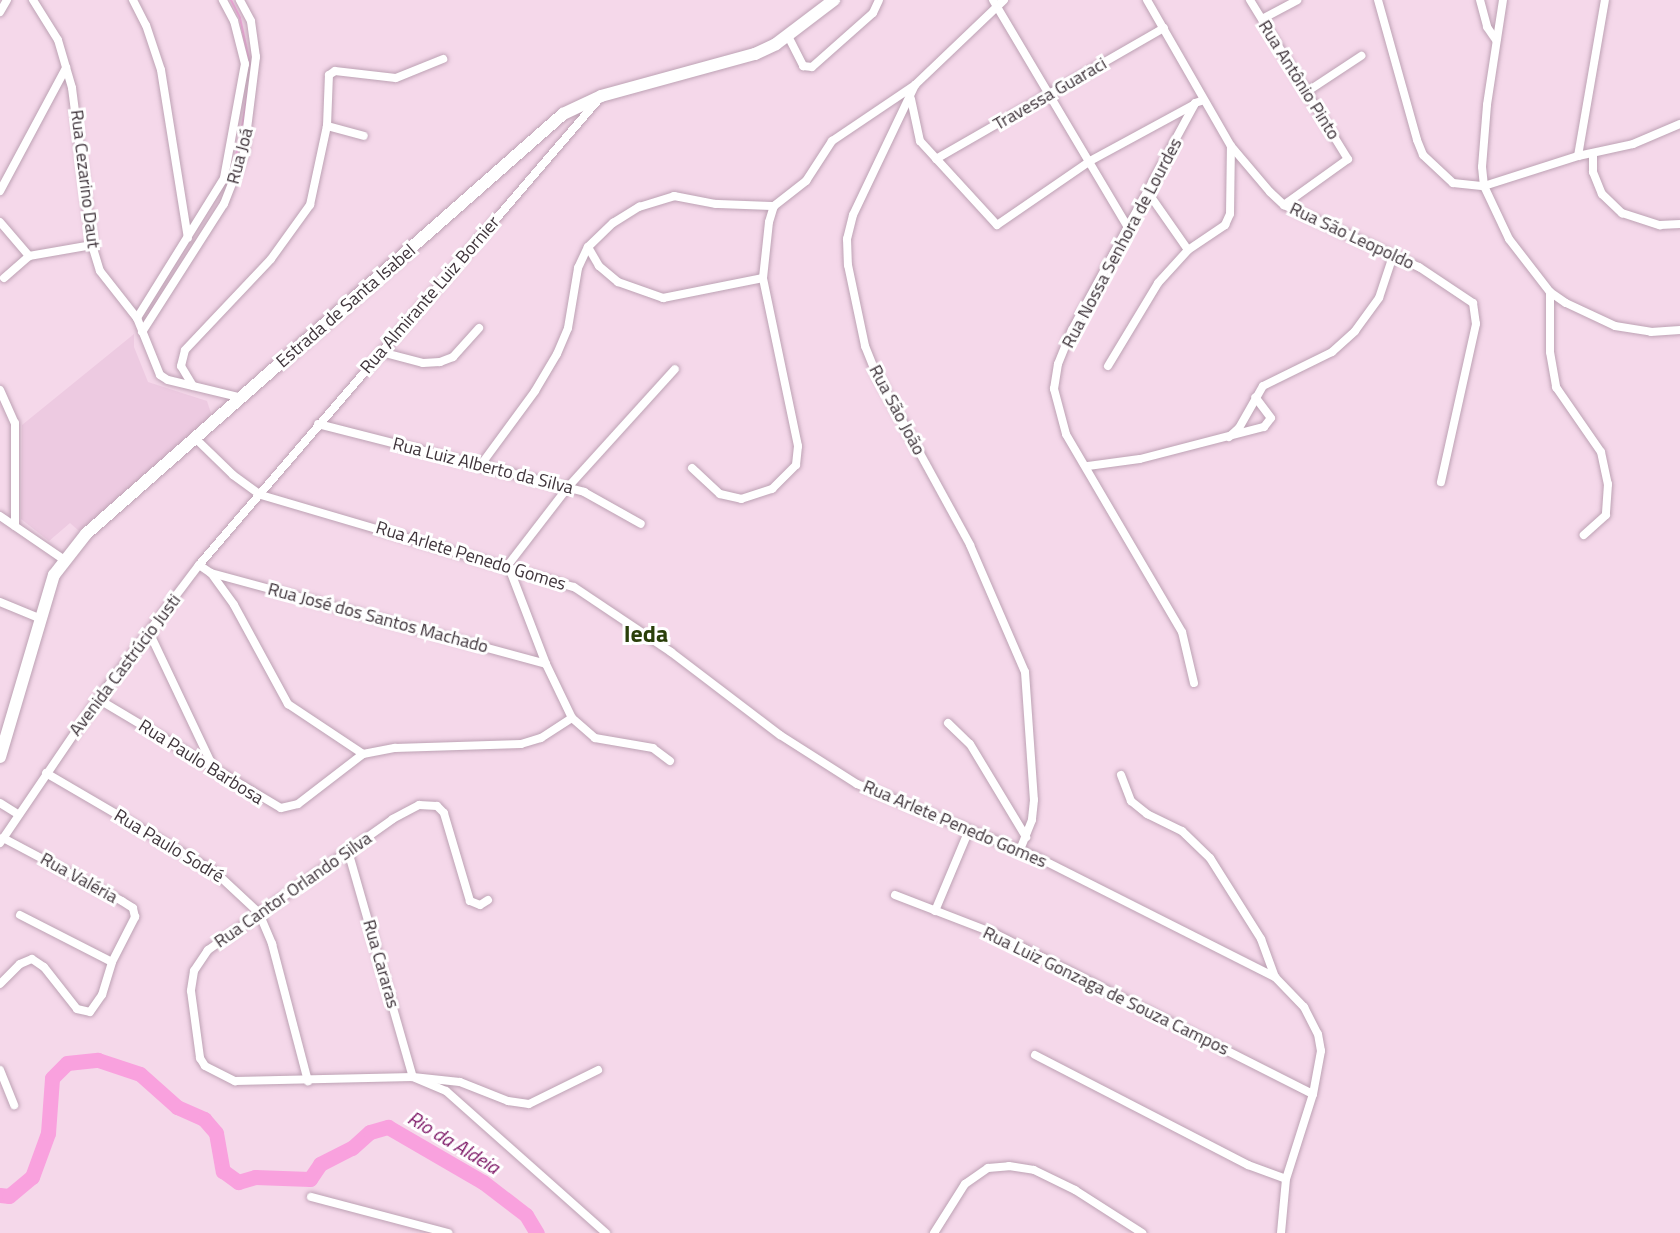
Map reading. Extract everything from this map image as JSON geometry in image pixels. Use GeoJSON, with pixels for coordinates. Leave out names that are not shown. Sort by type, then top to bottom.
{"type":"FeatureCollection","features":[{"type":"Feature","properties":{"kind":"main road","name":"Estrada de Santa Isabel"},"geometry":{"type":"LineString","coordinates":[[0,757],[39,618],[63,559],[239,397],[366,290],[532,137],[563,114],[601,96],[735,62],[788,36],[834,0]]}},
{"type":"Feature","properties":{"kind":"street"},"geometry":{"type":"LineString","coordinates":[[0,12],[7,0]]}},
{"type":"Feature","properties":{"kind":"street","name":"Rua Cezarino Daut"},"geometry":{"type":"LineString","coordinates":[[33,0],[58,40],[77,111],[92,245],[100,270],[137,318],[160,375],[192,386],[239,397]]}},
{"type":"Feature","properties":{"kind":"street"},"geometry":{"type":"LineString","coordinates":[[133,0],[146,24],[161,70],[188,238]]}},
{"type":"Feature","properties":{"kind":"street","name":"Rua Joá"},"geometry":{"type":"LineString","coordinates":[[142,332],[188,238],[224,178],[245,64],[234,21],[223,0]]}},
{"type":"Feature","properties":{"kind":"street","name":"Rua Joá"},"geometry":{"type":"LineString","coordinates":[[137,318],[160,294],[224,204],[244,153],[256,57],[250,21],[240,0]]}},
{"type":"Feature","properties":{"kind":"street"},"geometry":{"type":"LineString","coordinates":[[788,36],[803,66],[812,67],[873,14],[879,0]]}},
{"type":"Feature","properties":{"kind":"street","name":"Rua São Leopoldo"},"geometry":{"type":"LineString","coordinates":[[1147,0],[1164,28],[1200,102],[1218,117],[1231,146],[1284,205],[1393,256],[1459,291],[1476,310],[1472,350],[1441,482]]}},
{"type":"Feature","properties":{"kind":"street","name":"Rua Antônio Pinto"},"geometry":{"type":"LineString","coordinates":[[1250,0],[1348,159],[1284,205]]}},
{"type":"Feature","properties":{"kind":"street"},"geometry":{"type":"LineString","coordinates":[[1262,19],[1297,0]]}},
{"type":"Feature","properties":{"kind":"street"},"geometry":{"type":"LineString","coordinates":[[1378,0],[1423,155],[1453,183],[1484,186],[1578,156],[1654,137],[1680,124]]}},
{"type":"Feature","properties":{"kind":"street"},"geometry":{"type":"LineString","coordinates":[[1480,0],[1487,27],[1496,40]]}},
{"type":"Feature","properties":{"kind":"street"},"geometry":{"type":"LineString","coordinates":[[1503,0],[1487,105],[1484,186],[1509,239],[1550,292],[1615,326],[1651,332],[1680,330]]}},
{"type":"Feature","properties":{"kind":"street"},"geometry":{"type":"LineString","coordinates":[[1578,156],[1605,0]]}},
{"type":"Feature","properties":{"kind":"street"},"geometry":{"type":"LineString","coordinates":[[692,468],[720,494],[741,499],[772,489],[796,465],[798,447],[763,278],[765,237],[774,206],[806,182],[832,141],[915,85],[998,2],[1047,96],[1090,160],[1129,229]]}},
{"type":"Feature","properties":{"kind":"street","name":"Travessa Guaraci"},"geometry":{"type":"LineString","coordinates":[[936,159],[1164,28]]}},
{"type":"Feature","properties":{"kind":"street"},"geometry":{"type":"LineString","coordinates":[[1308,91],[1361,56]]}},
{"type":"Feature","properties":{"kind":"street"},"geometry":{"type":"LineString","coordinates":[[192,386],[181,366],[185,350],[237,297],[303,218],[316,192],[327,126],[327,85],[335,71],[396,78],[443,59]]}},
{"type":"Feature","properties":{"kind":"street"},"geometry":{"type":"LineString","coordinates":[[0,191],[66,68]]}},
{"type":"Feature","properties":{"kind":"street","name":"Rua São João"},"geometry":{"type":"LineString","coordinates":[[915,85],[911,99],[853,215],[847,239],[848,265],[865,346],[876,374],[970,545],[1019,651],[1025,672],[1034,800],[1026,837],[1020,850]]}},
{"type":"Feature","properties":{"kind":"street","name":"Rua Almirante Luiz Bornier"},"geometry":{"type":"LineString","coordinates":[[261,495],[318,424],[601,96]]}},
{"type":"Feature","properties":{"kind":"street"},"geometry":{"type":"LineString","coordinates":[[911,99],[916,132],[936,159],[997,225],[1090,160],[1200,102]]}},
{"type":"Feature","properties":{"kind":"street","name":"Rua Nossa Senhora de Lourdes"},"geometry":{"type":"LineString","coordinates":[[1194,683],[1177,622],[1088,466],[1066,434],[1054,389],[1055,376],[1072,330],[1200,102]]}},
{"type":"Feature","properties":{"kind":"street"},"geometry":{"type":"LineString","coordinates":[[327,126],[364,136]]}},
{"type":"Feature","properties":{"kind":"street"},"geometry":{"type":"LineString","coordinates":[[1108,366],[1158,283],[1188,250],[1214,234],[1230,214],[1231,146]]}},
{"type":"Feature","properties":{"kind":"street"},"geometry":{"type":"LineString","coordinates":[[1593,154],[1593,172],[1602,194],[1622,213],[1651,223],[1680,224]]}},
{"type":"Feature","properties":{"kind":"street"},"geometry":{"type":"LineString","coordinates":[[1149,194],[1188,250]]}},
{"type":"Feature","properties":{"kind":"street"},"geometry":{"type":"LineString","coordinates":[[480,466],[535,392],[557,354],[568,328],[578,268],[588,247],[624,214],[674,196],[710,203],[774,206]]}},
{"type":"Feature","properties":{"kind":"street"},"geometry":{"type":"LineString","coordinates":[[0,222],[29,256]]}},
{"type":"Feature","properties":{"kind":"street"},"geometry":{"type":"LineString","coordinates":[[4,278],[29,256],[92,245]]}},
{"type":"Feature","properties":{"kind":"street"},"geometry":{"type":"LineString","coordinates":[[588,247],[599,266],[618,282],[663,298],[763,278]]}},
{"type":"Feature","properties":{"kind":"street"},"geometry":{"type":"LineString","coordinates":[[1230,437],[1239,428],[1255,397],[1272,380],[1332,352],[1355,331],[1379,298],[1393,256]]}},
{"type":"Feature","properties":{"kind":"street"},"geometry":{"type":"LineString","coordinates":[[1550,292],[1550,352],[1556,387],[1600,452],[1608,484],[1606,515],[1584,535]]}},
{"type":"Feature","properties":{"kind":"street"},"geometry":{"type":"LineString","coordinates":[[381,352],[423,363],[440,362],[453,357],[479,328]]}},
{"type":"Feature","properties":{"kind":"street"},"geometry":{"type":"LineString","coordinates":[[670,761],[653,748],[595,738],[572,718],[546,664],[508,565],[568,487],[675,369]]}},
{"type":"Feature","properties":{"kind":"street"},"geometry":{"type":"LineString","coordinates":[[0,390],[15,423],[15,526]]}},
{"type":"Feature","properties":{"kind":"street"},"geometry":{"type":"LineString","coordinates":[[1088,466],[1140,459],[1230,437],[1271,422],[1255,397]]}},
{"type":"Feature","properties":{"kind":"street","name":"Rua Luiz Alberto da Silva"},"geometry":{"type":"LineString","coordinates":[[318,424],[568,487],[602,501],[641,524]]}},
{"type":"Feature","properties":{"kind":"street","name":"Rua Arlete Penedo Gomes"},"geometry":{"type":"LineString","coordinates":[[195,438],[233,475],[261,495],[508,565],[574,587],[780,735],[857,784],[1020,850],[1275,978],[1304,1007],[1318,1034],[1321,1051],[1313,1094],[1286,1179],[1281,1233]]}},
{"type":"Feature","properties":{"kind":"street","name":"Avenida Castrúcio Justi"},"geometry":{"type":"LineString","coordinates":[[2,840],[98,699],[199,565],[261,495]]}},
{"type":"Feature","properties":{"kind":"street"},"geometry":{"type":"LineString","coordinates":[[0,516],[63,559]]}},
{"type":"Feature","properties":{"kind":"street"},"geometry":{"type":"LineString","coordinates":[[199,565],[211,573],[234,605],[288,704],[363,754]]}},
{"type":"Feature","properties":{"kind":"street","name":"Rua José dos Santos Machado"},"geometry":{"type":"LineString","coordinates":[[211,573],[546,664]]}},
{"type":"Feature","properties":{"kind":"street"},"geometry":{"type":"LineString","coordinates":[[0,602],[39,618]]}},
{"type":"Feature","properties":{"kind":"street"},"geometry":{"type":"LineString","coordinates":[[149,632],[213,767]]}},
{"type":"Feature","properties":{"kind":"street","name":"Rua Paulo Barbosa"},"geometry":{"type":"LineString","coordinates":[[98,699],[213,767],[265,802],[280,808],[298,804],[363,754],[395,748],[521,744],[541,738],[572,718]]}},
{"type":"Feature","properties":{"kind":"street"},"geometry":{"type":"LineString","coordinates":[[948,723],[970,744],[1026,837]]}},
{"type":"Feature","properties":{"kind":"street","name":"Rua Paulo Sodré"},"geometry":{"type":"LineString","coordinates":[[46,773],[214,871],[259,913],[272,944],[308,1081]]}},
{"type":"Feature","properties":{"kind":"street"},"geometry":{"type":"LineString","coordinates":[[1121,775],[1131,801],[1147,814],[1182,831],[1210,858],[1261,939],[1275,978]]}},
{"type":"Feature","properties":{"kind":"street"},"geometry":{"type":"LineString","coordinates":[[0,803],[19,815]]}},
{"type":"Feature","properties":{"kind":"street","name":"Rua Cantor Orlando Silva"},"geometry":{"type":"LineString","coordinates":[[488,900],[480,905],[470,901],[448,821],[437,806],[419,805],[348,851],[208,950],[198,962],[191,991],[196,1047],[205,1066],[235,1081],[413,1077],[446,1090],[606,1233]]}},
{"type":"Feature","properties":{"kind":"street"},"geometry":{"type":"LineString","coordinates":[[935,911],[969,830]]}},
{"type":"Feature","properties":{"kind":"street","name":"Rua Valéria"},"geometry":{"type":"LineString","coordinates":[[0,984],[20,964],[32,959],[44,967],[77,1009],[87,1013],[102,995],[112,962],[135,920],[133,909],[2,840]]}},
{"type":"Feature","properties":{"kind":"street","name":"Rua Cararas"},"geometry":{"type":"LineString","coordinates":[[348,851],[413,1077]]}},
{"type":"Feature","properties":{"kind":"street","name":"Rua Luiz Gonzaga de Souza Campos"},"geometry":{"type":"LineString","coordinates":[[895,895],[1031,951],[1313,1094]]}},
{"type":"Feature","properties":{"kind":"street"},"geometry":{"type":"LineString","coordinates":[[20,915],[112,962]]}},
{"type":"Feature","properties":{"kind":"street"},"geometry":{"type":"LineString","coordinates":[[1035,1055],[1248,1165],[1286,1179]]}},
{"type":"Feature","properties":{"kind":"street"},"geometry":{"type":"LineString","coordinates":[[0,1070],[14,1105]]}},
{"type":"Feature","properties":{"kind":"street"},"geometry":{"type":"LineString","coordinates":[[413,1077],[460,1082],[508,1101],[529,1104],[598,1070]]}},
{"type":"Feature","properties":{"kind":"street"},"geometry":{"type":"LineString","coordinates":[[934,1233],[965,1185],[988,1168],[1009,1166],[1034,1170],[1075,1190],[1142,1233]]}},
{"type":"Feature","properties":{"kind":"street"},"geometry":{"type":"LineString","coordinates":[[311,1197],[448,1233]]}},
{"type":"Feature","properties":{"kind":"shaded area"},"geometry":{"type":"Polygon","coordinates":[[[134,334],[134,347],[148,382],[207,401],[211,413],[208,421],[79,531],[70,523],[49,541],[21,519],[22,425],[134,334]]]}},
{"type":"Feature","properties":{"kind":"waterway"},"geometry":{"type":"LineString","coordinates":[[231,0],[240,18],[251,69]]}},
{"type":"Feature","properties":{"kind":"waterway"},"geometry":{"type":"LineString","coordinates":[[228,184],[240,140],[248,90]]}},
{"type":"Feature","properties":{"kind":"waterway"},"geometry":{"type":"LineString","coordinates":[[149,314],[159,299]]}},
{"type":"Feature","properties":{"kind":"waterway","name":"Rio da Aldeia"},"geometry":{"type":"LineString","coordinates":[[0,1195],[9,1196],[32,1177],[48,1133],[52,1078],[67,1063],[98,1060],[140,1074],[177,1107],[204,1119],[216,1133],[223,1171],[238,1182],[255,1177],[310,1179],[320,1164],[352,1148],[370,1132],[388,1127],[483,1182],[526,1215],[537,1233]]}},
{"type":"Feature","properties":{"kind":"district","name":"Ieda"},"geometry":{"type":"Point","coordinates":[646,634]}}]}
